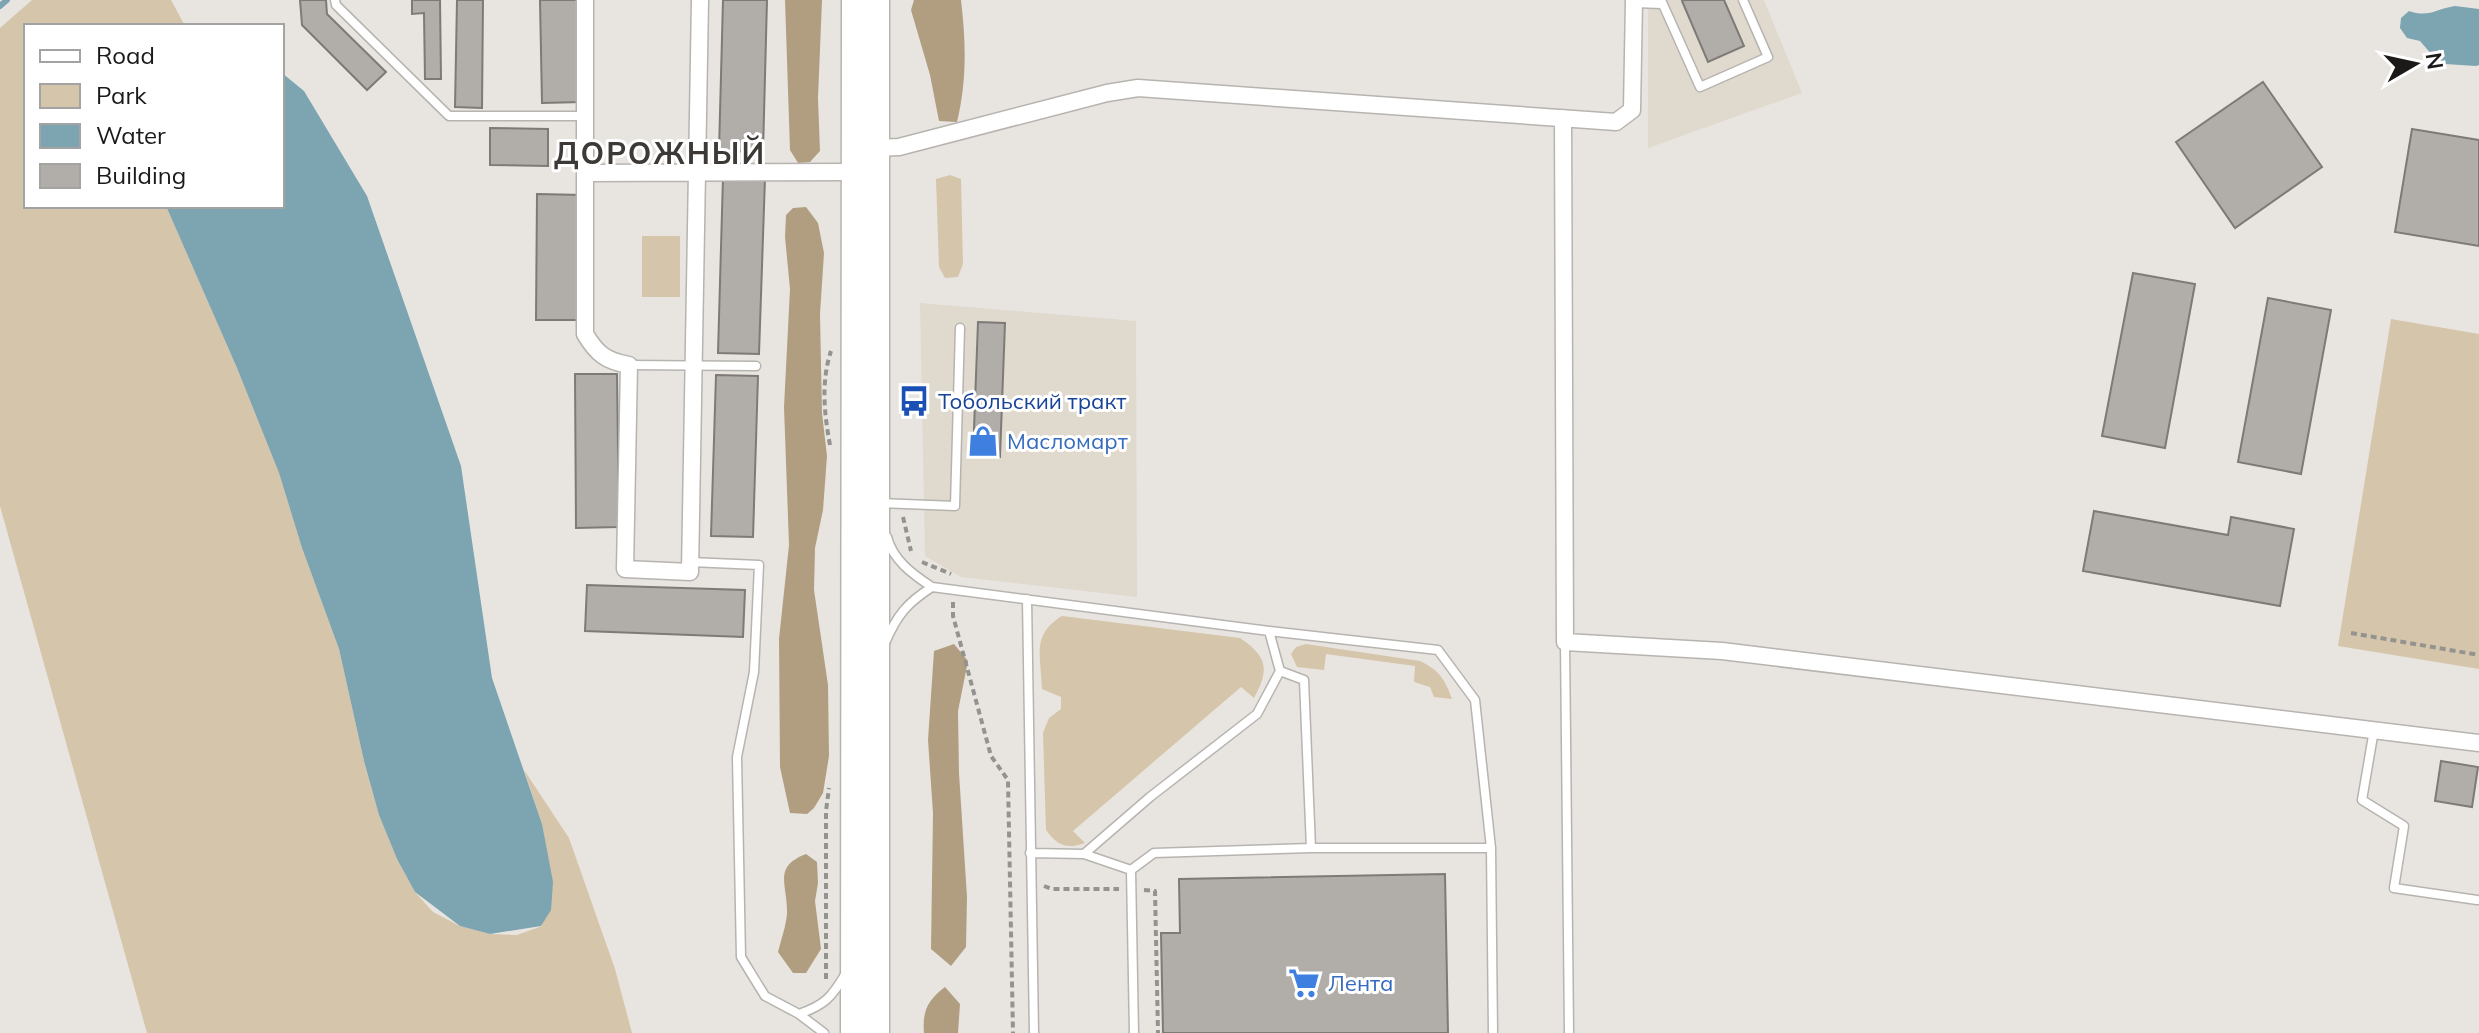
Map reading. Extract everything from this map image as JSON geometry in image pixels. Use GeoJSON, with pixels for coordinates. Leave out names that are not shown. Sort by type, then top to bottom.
{"type":"FeatureCollection","features":[{"type":"Feature","properties":{"kind":"main road"},"geometry":{"type":"LineString","coordinates":[[853,1033],[854,0]]}},
{"type":"Feature","properties":{"kind":"main road"},"geometry":{"type":"LineString","coordinates":[[877,0],[877,1033]]}},
{"type":"Feature","properties":{"kind":"street"},"geometry":{"type":"LineString","coordinates":[[585,0],[585,334],[599,356],[629,365],[625,569],[690,572],[700,0]]}},
{"type":"Feature","properties":{"kind":"street"},"geometry":{"type":"LineString","coordinates":[[877,148],[899,147],[1107,93],[1158,87],[1616,122],[1632,110],[1634,2]]}},
{"type":"Feature","properties":{"kind":"street"},"geometry":{"type":"LineString","coordinates":[[1563,118],[1565,642],[1722,651],[2479,743]]}},
{"type":"Feature","properties":{"kind":"street"},"geometry":{"type":"LineString","coordinates":[[586,173],[854,172]]}},
{"type":"Feature","properties":{"kind":"lane"},"geometry":{"type":"LineString","coordinates":[[335,0],[336,5],[449,116],[586,116]]}},
{"type":"Feature","properties":{"kind":"lane"},"geometry":{"type":"LineString","coordinates":[[1634,2],[1662,2],[1700,87],[1768,57],[1743,0]]}},
{"type":"Feature","properties":{"kind":"lane"},"geometry":{"type":"LineString","coordinates":[[960,328],[955,506],[877,503],[890,548],[910,573],[932,587],[1438,650],[1475,700],[1491,848],[1493,1033]]}},
{"type":"Feature","properties":{"kind":"lane"},"geometry":{"type":"LineString","coordinates":[[629,365],[756,366]]}},
{"type":"Feature","properties":{"kind":"lane"},"geometry":{"type":"LineString","coordinates":[[690,562],[759,565],[754,672],[737,757],[741,957],[765,996],[799,1014],[824,1033]]}},
{"type":"Feature","properties":{"kind":"lane"},"geometry":{"type":"LineString","coordinates":[[878,662],[893,625],[908,602],[932,587]]}},
{"type":"Feature","properties":{"kind":"lane"},"geometry":{"type":"LineString","coordinates":[[1027,599],[1034,1033]]}},
{"type":"Feature","properties":{"kind":"lane"},"geometry":{"type":"LineString","coordinates":[[1084,854],[1150,797],[1257,714],[1280,671],[1269,631]]}},
{"type":"Feature","properties":{"kind":"lane"},"geometry":{"type":"LineString","coordinates":[[1565,642],[1569,1033]]}},
{"type":"Feature","properties":{"kind":"lane"},"geometry":{"type":"LineString","coordinates":[[1280,671],[1304,680],[1311,848]]}},
{"type":"Feature","properties":{"kind":"lane"},"geometry":{"type":"LineString","coordinates":[[2374,730],[2362,800],[2404,826],[2394,888],[2477,900]]}},
{"type":"Feature","properties":{"kind":"lane"},"geometry":{"type":"LineString","coordinates":[[1131,870],[1154,853],[1311,848],[1491,848]]}},
{"type":"Feature","properties":{"kind":"lane"},"geometry":{"type":"LineString","coordinates":[[1030,853],[1084,854],[1131,870]]}},
{"type":"Feature","properties":{"kind":"lane"},"geometry":{"type":"LineString","coordinates":[[1131,870],[1134,1033]]}},
{"type":"Feature","properties":{"kind":"lane"},"geometry":{"type":"LineString","coordinates":[[799,1014],[819,1007],[834,993],[853,963]]}},
{"type":"Feature","properties":{"kind":"path"},"geometry":{"type":"LineString","coordinates":[[2351,633],[2479,655]]}},
{"type":"Feature","properties":{"kind":"path"},"geometry":{"type":"LineString","coordinates":[[1011,882],[1013,1033]]}},
{"type":"Feature","properties":{"kind":"shaded area"},"geometry":{"type":"Polygon","coordinates":[[[785,0],[822,0],[818,98],[820,151],[810,162],[798,163],[790,150],[785,0]]]}},
{"type":"Feature","properties":{"kind":"shaded area"},"geometry":{"type":"Polygon","coordinates":[[[914,0],[961,0],[965,61],[957,122],[939,121],[930,75],[911,10],[914,0]]]}},
{"type":"Feature","properties":{"kind":"shaded area"},"geometry":{"type":"Polygon","coordinates":[[[1648,0],[1764,0],[1802,93],[1648,148],[1648,0]]]}},
{"type":"Feature","properties":{"kind":"shaded area"},"geometry":{"type":"Polygon","coordinates":[[[806,207],[818,223],[824,253],[820,314],[822,413],[827,456],[823,510],[815,548],[814,590],[828,685],[829,756],[823,793],[807,814],[790,813],[780,767],[779,639],[789,545],[784,407],[790,289],[786,215],[793,208],[806,207]]]}},
{"type":"Feature","properties":{"kind":"shaded area"},"geometry":{"type":"Polygon","coordinates":[[[920,303],[1136,321],[1137,597],[961,577],[925,556],[920,303]]]}},
{"type":"Feature","properties":{"kind":"shaded area"},"geometry":{"type":"Polygon","coordinates":[[[954,644],[968,661],[958,711],[967,897],[966,947],[951,966],[931,949],[933,813],[928,740],[934,651],[954,644]]]}},
{"type":"Feature","properties":{"kind":"shaded area"},"geometry":{"type":"Polygon","coordinates":[[[806,854],[817,862],[815,901],[821,949],[806,973],[793,973],[778,952],[787,914],[784,878],[789,865],[806,854]]]}},
{"type":"Feature","properties":{"kind":"shaded area"},"geometry":{"type":"Polygon","coordinates":[[[945,987],[960,1004],[958,1033],[924,1033],[927,1007],[945,987]]]}},
{"type":"Feature","properties":{"kind":"green space"},"geometry":{"type":"Polygon","coordinates":[[[32,0],[171,0],[184,24],[24,24],[24,208],[167,208],[279,473],[302,548],[339,649],[379,815],[415,892],[433,912],[460,926],[490,934],[517,935],[542,926],[542,824],[524,770],[569,838],[615,969],[632,1033],[147,1033],[0,506],[0,28],[32,0]]]}},
{"type":"Feature","properties":{"kind":"green space"},"geometry":{"type":"Polygon","coordinates":[[[950,175],[961,179],[963,264],[958,277],[945,278],[939,267],[936,179],[950,175]]]}},
{"type":"Feature","properties":{"kind":"green space"},"geometry":{"type":"Polygon","coordinates":[[[642,236],[680,236],[680,297],[642,297],[642,236]]]}},
{"type":"Feature","properties":{"kind":"green space"},"geometry":{"type":"Polygon","coordinates":[[[2391,319],[2479,334],[2479,669],[2338,646],[2391,319]]]}},
{"type":"Feature","properties":{"kind":"green space"},"geometry":{"type":"Polygon","coordinates":[[[1062,616],[1240,638],[1261,657],[1264,671],[1254,698],[1241,687],[1073,831],[1085,843],[1072,846],[1058,843],[1046,830],[1043,733],[1049,718],[1061,709],[1061,697],[1042,689],[1040,647],[1046,631],[1062,616]]]}},
{"type":"Feature","properties":{"kind":"green space"},"geometry":{"type":"Polygon","coordinates":[[[1306,644],[1420,661],[1440,676],[1452,699],[1434,697],[1430,687],[1414,682],[1415,666],[1326,654],[1324,670],[1297,667],[1291,654],[1296,647],[1306,644]]]}},
{"type":"Feature","properties":{"kind":"water"},"geometry":{"type":"Polygon","coordinates":[[[2455,6],[2479,9],[2479,65],[2445,64],[2420,41],[2407,38],[2400,28],[2401,18],[2409,11],[2427,13],[2455,6]]]}},
{"type":"Feature","properties":{"kind":"water"},"geometry":{"type":"Polygon","coordinates":[[[284,75],[304,91],[367,196],[461,466],[492,678],[542,824],[553,882],[551,910],[541,926],[490,934],[460,926],[415,892],[397,859],[379,815],[364,761],[339,649],[302,548],[279,473],[167,208],[284,208],[284,75]]]}},
{"type":"Feature","properties":{"kind":"building"},"geometry":{"type":"Polygon","coordinates":[[[300,0],[326,0],[327,14],[386,72],[367,90],[302,25],[300,0]]]}},
{"type":"Feature","properties":{"kind":"building"},"geometry":{"type":"Polygon","coordinates":[[[412,0],[440,0],[441,79],[425,79],[424,13],[412,14],[412,0]]]}},
{"type":"Feature","properties":{"kind":"building"},"geometry":{"type":"Polygon","coordinates":[[[457,0],[483,0],[482,108],[455,107],[457,0]]]}},
{"type":"Feature","properties":{"kind":"building"},"geometry":{"type":"Polygon","coordinates":[[[540,0],[580,0],[582,102],[542,103],[540,0]]]}},
{"type":"Feature","properties":{"kind":"building"},"geometry":{"type":"Polygon","coordinates":[[[723,0],[767,0],[763,152],[719,151],[723,0]]]}},
{"type":"Feature","properties":{"kind":"building"},"geometry":{"type":"Polygon","coordinates":[[[1684,0],[1724,0],[1744,46],[1708,62],[1684,0]]]}},
{"type":"Feature","properties":{"kind":"building"},"geometry":{"type":"Polygon","coordinates":[[[2263,82],[2322,167],[2235,228],[2176,142],[2263,82]]]}},
{"type":"Feature","properties":{"kind":"building"},"geometry":{"type":"Polygon","coordinates":[[[490,128],[548,129],[548,166],[490,165],[490,128]]]}},
{"type":"Feature","properties":{"kind":"building"},"geometry":{"type":"Polygon","coordinates":[[[2412,129],[2479,140],[2479,246],[2395,232],[2412,129]]]}},
{"type":"Feature","properties":{"kind":"building"},"geometry":{"type":"Polygon","coordinates":[[[723,177],[765,178],[759,354],[718,353],[723,177]]]}},
{"type":"Feature","properties":{"kind":"building"},"geometry":{"type":"Polygon","coordinates":[[[537,194],[583,195],[581,320],[536,320],[537,194]]]}},
{"type":"Feature","properties":{"kind":"building"},"geometry":{"type":"Polygon","coordinates":[[[2133,273],[2195,284],[2165,448],[2102,436],[2133,273]]]}},
{"type":"Feature","properties":{"kind":"building"},"geometry":{"type":"Polygon","coordinates":[[[2268,298],[2331,310],[2301,474],[2238,462],[2268,298]]]}},
{"type":"Feature","properties":{"kind":"building"},"geometry":{"type":"Polygon","coordinates":[[[978,322],[1005,323],[1000,457],[973,456],[978,322]]]}},
{"type":"Feature","properties":{"kind":"building"},"geometry":{"type":"Polygon","coordinates":[[[575,374],[617,374],[619,527],[576,528],[575,374]]]}},
{"type":"Feature","properties":{"kind":"building"},"geometry":{"type":"Polygon","coordinates":[[[716,375],[758,376],[753,537],[711,536],[716,375]]]}},
{"type":"Feature","properties":{"kind":"building"},"geometry":{"type":"Polygon","coordinates":[[[2094,511],[2228,535],[2231,517],[2294,529],[2280,606],[2083,571],[2094,511]]]}},
{"type":"Feature","properties":{"kind":"building"},"geometry":{"type":"Polygon","coordinates":[[[587,585],[745,590],[743,637],[585,631],[587,585]]]}},
{"type":"Feature","properties":{"kind":"building"},"geometry":{"type":"Polygon","coordinates":[[[2441,761],[2478,767],[2472,807],[2435,801],[2441,761]]]}},
{"type":"Feature","properties":{"kind":"building","name":"Лента"},"geometry":{"type":"Polygon","coordinates":[[[1445,874],[1448,1033],[1163,1033],[1161,933],[1180,933],[1179,879],[1445,874]]]}},
{"type":"Feature","properties":{"kind":"waterway"},"geometry":{"type":"LineString","coordinates":[[0,6],[7,0]]}},
{"type":"Feature","properties":{"kind":"place","name":"Тобольский тракт"},"geometry":{"type":"Point","coordinates":[914,401]}},
{"type":"Feature","properties":{"kind":"place","name":"Масломарт"},"geometry":{"type":"Point","coordinates":[983,441]}},
{"type":"Feature","properties":{"kind":"place","name":"Лента"},"geometry":{"type":"Point","coordinates":[1304,983]}},
{"type":"Feature","properties":{"kind":"district","name":"ДОРОЖНЫЙ"},"geometry":{"type":"Point","coordinates":[660,154]}}]}
